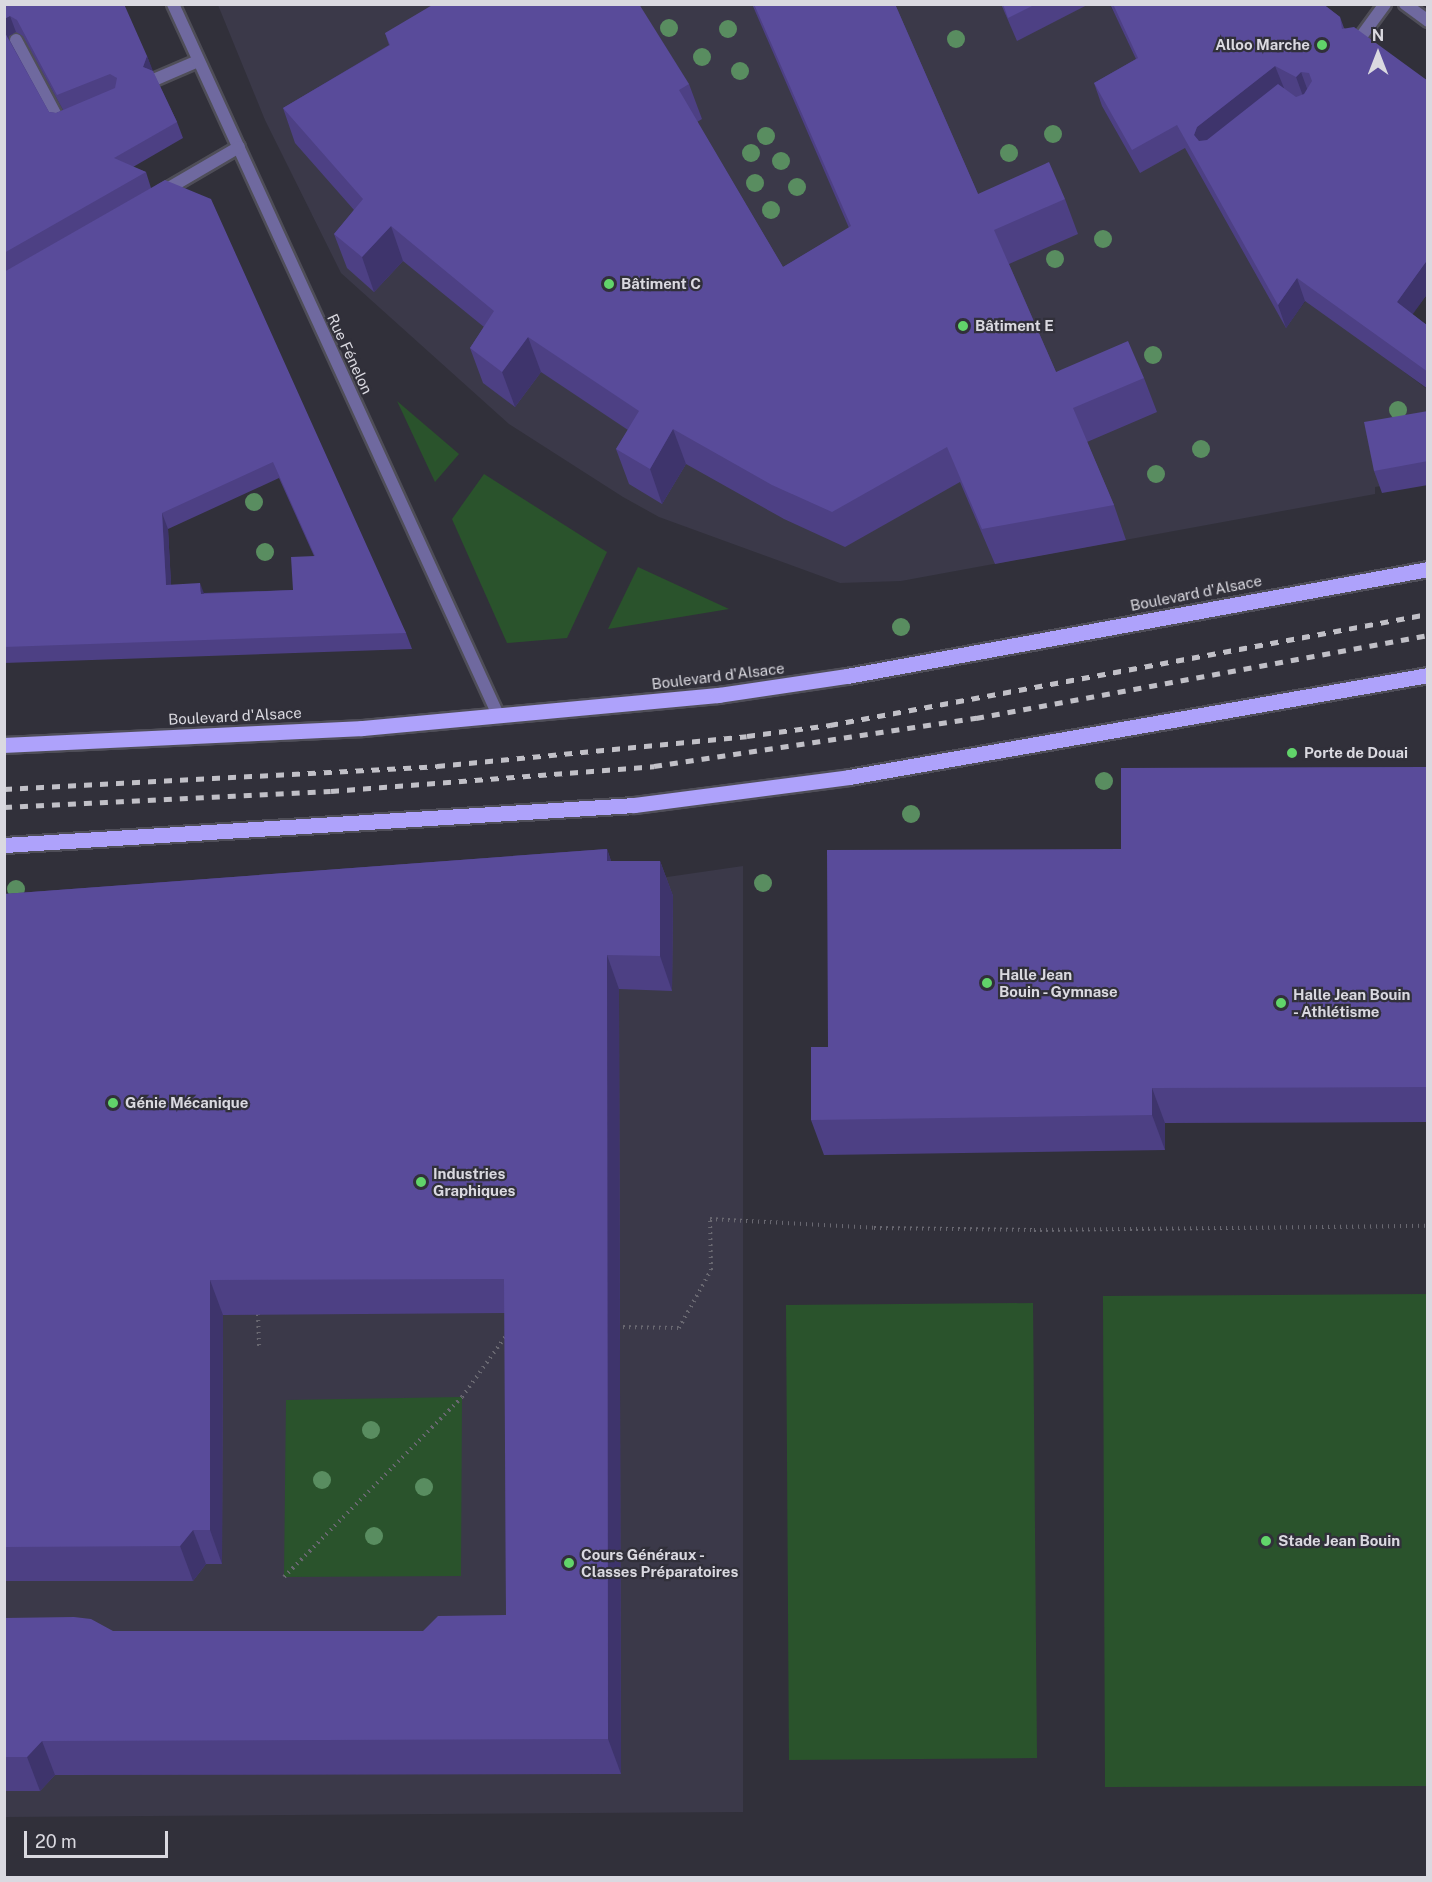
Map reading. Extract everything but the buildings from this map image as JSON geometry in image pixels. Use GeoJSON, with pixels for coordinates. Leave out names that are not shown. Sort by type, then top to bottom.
{"type":"FeatureCollection","features":[{"type":"Feature","properties":{"kind":"main road","name":"Boulevard d'Alsace"},"geometry":{"type":"LineString","coordinates":[[4,745],[499,717],[661,702],[847,676],[1428,569]]}},
{"type":"Feature","properties":{"kind":"main road"},"geometry":{"type":"LineString","coordinates":[[4,845],[634,805],[849,777],[1428,675]]}},
{"type":"Feature","properties":{"kind":"street","name":"Rue Fénelon"},"geometry":{"type":"LineString","coordinates":[[173,4],[499,717]]}},
{"type":"Feature","properties":{"kind":"street"},"geometry":{"type":"LineString","coordinates":[[1355,45],[1385,4]]}},
{"type":"Feature","properties":{"kind":"street"},"geometry":{"type":"LineString","coordinates":[[1405,4],[1428,21]]}},
{"type":"Feature","properties":{"kind":"street"},"geometry":{"type":"LineString","coordinates":[[16,40],[59,121],[78,113]]}},
{"type":"Feature","properties":{"kind":"street"},"geometry":{"type":"LineString","coordinates":[[156,79],[198,61]]}},
{"type":"Feature","properties":{"kind":"street"},"geometry":{"type":"LineString","coordinates":[[152,198],[239,147]]}},
{"type":"Feature","properties":{"kind":"path"},"geometry":{"type":"LineString","coordinates":[[608,1328],[679,1328],[711,1270],[710,1219],[874,1228],[1034,1230],[1428,1226]]}},
{"type":"Feature","properties":{"kind":"path"},"geometry":{"type":"LineString","coordinates":[[258,1314],[259,1350]]}},
{"type":"Feature","properties":{"kind":"path"},"geometry":{"type":"LineString","coordinates":[[284,1576],[462,1397],[504,1333],[516,1332]]}},
{"type":"Feature","properties":{"kind":"shaded area"},"geometry":{"type":"Polygon","coordinates":[[[218,5],[1110,5],[1286,327],[1307,299],[1427,389],[1427,435],[1381,486],[1375,487],[1375,494],[901,581],[840,583],[659,517],[623,497],[509,424],[341,273],[265,120],[218,5]]]}},
{"type":"Feature","properties":{"kind":"shaded area"},"geometry":{"type":"Polygon","coordinates":[[[743,866],[743,1812],[5,1817],[5,930],[619,884],[743,866]]]}},
{"type":"Feature","properties":{"kind":"green space"},"geometry":{"type":"Polygon","coordinates":[[[397,401],[459,454],[435,482],[397,401]]]}},
{"type":"Feature","properties":{"kind":"green space"},"geometry":{"type":"Polygon","coordinates":[[[484,474],[607,552],[567,638],[507,643],[452,519],[484,474]]]}},
{"type":"Feature","properties":{"kind":"green space"},"geometry":{"type":"Polygon","coordinates":[[[638,567],[729,609],[608,629],[638,567]]]}},
{"type":"Feature","properties":{"kind":"green space","name":"Stade Jean Bouin"},"geometry":{"type":"Polygon","coordinates":[[[1427,1294],[1427,1786],[1105,1787],[1103,1296],[1427,1294]]]}},
{"type":"Feature","properties":{"kind":"green space"},"geometry":{"type":"Polygon","coordinates":[[[1033,1303],[1037,1758],[789,1760],[786,1305],[1033,1303]]]}},
{"type":"Feature","properties":{"kind":"green space"},"geometry":{"type":"Polygon","coordinates":[[[462,1397],[461,1576],[284,1577],[286,1400],[462,1397]]]}},
{"type":"Feature","properties":{"kind":"railway"},"geometry":{"type":"LineString","coordinates":[[4,789],[437,766],[747,736],[830,725],[1428,614]]}},
{"type":"Feature","properties":{"kind":"railway"},"geometry":{"type":"LineString","coordinates":[[4,807],[331,791],[654,766],[976,718],[1428,635]]}},
{"type":"Feature","properties":{"kind":"place","name":"Alloo Marche"},"geometry":{"type":"Point","coordinates":[1322,45]}},
{"type":"Feature","properties":{"kind":"place","name":"Bâtiment C"},"geometry":{"type":"Point","coordinates":[609,284]}},
{"type":"Feature","properties":{"kind":"place","name":"Bâtiment E"},"geometry":{"type":"Point","coordinates":[963,326]}},
{"type":"Feature","properties":{"kind":"place","name":"Porte de Douai"},"geometry":{"type":"Point","coordinates":[1292,753]}},
{"type":"Feature","properties":{"kind":"place","name":"Halle Jean Bouin - Gymnase"},"geometry":{"type":"Point","coordinates":[987,983]}},
{"type":"Feature","properties":{"kind":"place","name":"Halle Jean Bouin - Athlétisme"},"geometry":{"type":"Point","coordinates":[1281,1003]}},
{"type":"Feature","properties":{"kind":"place","name":"Génie Mécanique"},"geometry":{"type":"Point","coordinates":[113,1103]}},
{"type":"Feature","properties":{"kind":"place","name":"Industries Graphiques"},"geometry":{"type":"Point","coordinates":[421,1182]}},
{"type":"Feature","properties":{"kind":"place","name":"Stade Jean Bouin"},"geometry":{"type":"Point","coordinates":[1266,1541]}},
{"type":"Feature","properties":{"kind":"place","name":"Cours Généraux - Classes Préparatoires"},"geometry":{"type":"Point","coordinates":[569,1563]}}]}
